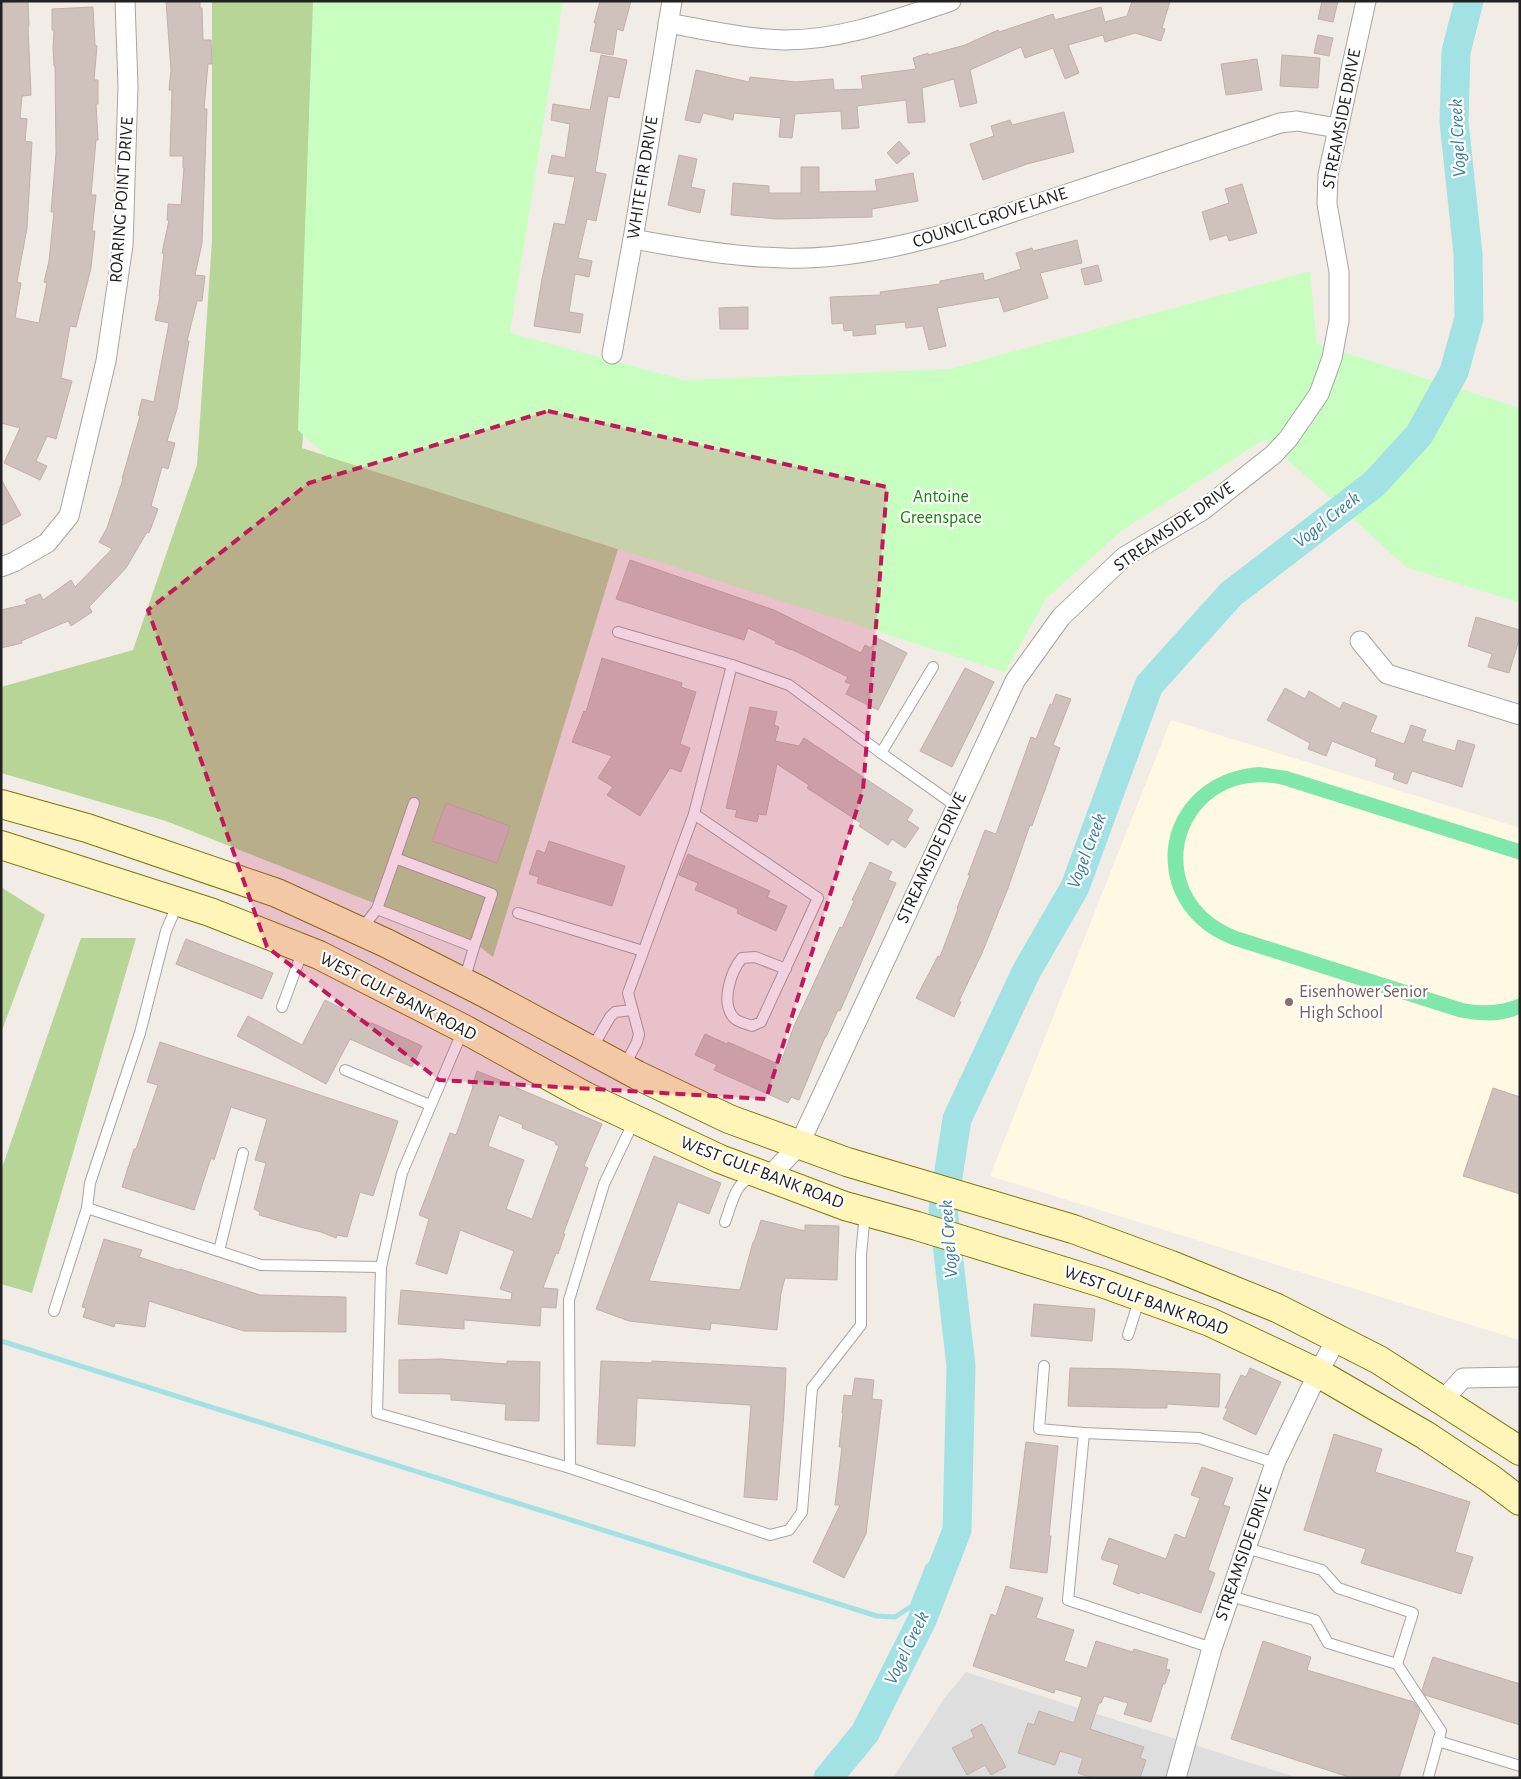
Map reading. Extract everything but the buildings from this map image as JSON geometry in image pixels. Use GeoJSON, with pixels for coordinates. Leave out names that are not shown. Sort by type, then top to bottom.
{"type":"FeatureCollection","features":[{"type":"Feature","properties":{"kind":"main road"},"geometry":{"type":"LineString","coordinates":[[1,804],[87,828],[277,894],[360,931],[473,987],[623,1068],[730,1119],[799,1146],[918,1184],[1073,1229],[1277,1308],[1379,1360],[1444,1400],[1520,1452]]}},
{"type":"Feature","properties":{"kind":"main road"},"geometry":{"type":"LineString","coordinates":[[110,879],[121,840]]}},
{"type":"Feature","properties":{"kind":"main road","name":"WEST GULF BANK ROAD"},"geometry":{"type":"LineString","coordinates":[[1,845],[178,902],[320,956],[464,1029],[585,1096],[720,1160],[845,1206],[917,1226],[1102,1283],[1210,1322],[1318,1372],[1425,1435],[1492,1479],[1520,1501]]}},
{"type":"Feature","properties":{"kind":"main road"},"geometry":{"type":"LineString","coordinates":[[464,1029],[473,987]]}},
{"type":"Feature","properties":{"kind":"main road"},"geometry":{"type":"LineString","coordinates":[[1038,1263],[1053,1223]]}},
{"type":"Feature","properties":{"kind":"street","name":"ROARING POINT DRIVE"},"geometry":{"type":"LineString","coordinates":[[1,567],[14,562],[47,543],[69,516],[106,360],[123,244],[128,86],[125,1]]}},
{"type":"Feature","properties":{"kind":"street","name":"WHITE FIR DRIVE"},"geometry":{"type":"LineString","coordinates":[[612,354],[672,1]]}},
{"type":"Feature","properties":{"kind":"street"},"geometry":{"type":"LineString","coordinates":[[668,23],[727,34],[764,38],[809,38],[864,29],[951,1]]}},
{"type":"Feature","properties":{"kind":"street","name":"STREAMSIDE DRIVE"},"geometry":{"type":"LineString","coordinates":[[769,1177],[799,1146],[1015,681],[1061,617],[1124,557],[1203,510],[1273,454],[1288,439],[1319,394],[1332,358],[1339,321],[1339,272],[1327,204],[1328,175],[1366,1]]}},
{"type":"Feature","properties":{"kind":"street","name":"COUNCIL GROVE LANE"},"geometry":{"type":"LineString","coordinates":[[633,239],[741,256],[786,258],[858,253],[925,240],[956,231],[1273,124],[1297,121],[1338,128]]}},
{"type":"Feature","properties":{"kind":"street"},"geometry":{"type":"LineString","coordinates":[[1360,641],[1387,674],[1520,715]]}},
{"type":"Feature","properties":{"kind":"street","name":"STREAMSIDE DRIVE"},"geometry":{"type":"LineString","coordinates":[[1176,1778],[1212,1648],[1275,1463],[1318,1372],[1337,1338]]}},
{"type":"Feature","properties":{"kind":"street"},"geometry":{"type":"LineString","coordinates":[[1444,1400],[1462,1378],[1520,1376]]}},
{"type":"Feature","properties":{"kind":"lane"},"geometry":{"type":"LineString","coordinates":[[618,632],[732,665],[789,684],[956,806]]}},
{"type":"Feature","properties":{"kind":"lane"},"geometry":{"type":"LineString","coordinates":[[623,1068],[637,1042],[639,1034],[628,993],[694,814],[732,665]]}},
{"type":"Feature","properties":{"kind":"lane"},"geometry":{"type":"LineString","coordinates":[[881,753],[933,666]]}},
{"type":"Feature","properties":{"kind":"lane"},"geometry":{"type":"LineString","coordinates":[[360,931],[377,909],[414,803]]}},
{"type":"Feature","properties":{"kind":"lane"},"geometry":{"type":"LineString","coordinates":[[694,814],[818,898],[786,969],[761,1022],[752,1026],[734,1019],[729,1008],[728,992],[735,966],[742,958],[755,957],[786,969]]}},
{"type":"Feature","properties":{"kind":"lane"},"geometry":{"type":"LineString","coordinates":[[395,858],[492,894],[474,947],[473,987]]}},
{"type":"Feature","properties":{"kind":"lane"},"geometry":{"type":"LineString","coordinates":[[54,1311],[87,1208],[90,1183],[140,1033],[166,931],[178,902]]}},
{"type":"Feature","properties":{"kind":"lane"},"geometry":{"type":"LineString","coordinates":[[377,909],[474,947]]}},
{"type":"Feature","properties":{"kind":"lane"},"geometry":{"type":"LineString","coordinates":[[518,913],[643,951]]}},
{"type":"Feature","properties":{"kind":"lane"},"geometry":{"type":"LineString","coordinates":[[282,1007],[304,949]]}},
{"type":"Feature","properties":{"kind":"lane"},"geometry":{"type":"LineString","coordinates":[[591,1050],[610,1016],[616,1012],[632,1010]]}},
{"type":"Feature","properties":{"kind":"lane"},"geometry":{"type":"LineString","coordinates":[[464,1029],[402,1173],[381,1267],[377,1413],[570,1468],[770,1535],[789,1530],[802,1512],[812,1388],[862,1325],[861,1255],[866,1212]]}},
{"type":"Feature","properties":{"kind":"lane"},"geometry":{"type":"LineString","coordinates":[[345,1070],[430,1105]]}},
{"type":"Feature","properties":{"kind":"lane"},"geometry":{"type":"LineString","coordinates":[[570,1468],[569,1300],[604,1184],[635,1120]]}},
{"type":"Feature","properties":{"kind":"lane"},"geometry":{"type":"LineString","coordinates":[[219,1251],[243,1153]]}},
{"type":"Feature","properties":{"kind":"lane"},"geometry":{"type":"LineString","coordinates":[[725,1222],[741,1183],[748,1178],[769,1177]]}},
{"type":"Feature","properties":{"kind":"lane"},"geometry":{"type":"LineString","coordinates":[[87,1208],[261,1265],[381,1267]]}},
{"type":"Feature","properties":{"kind":"lane"},"geometry":{"type":"LineString","coordinates":[[1128,1335],[1140,1296]]}},
{"type":"Feature","properties":{"kind":"lane"},"geometry":{"type":"LineString","coordinates":[[1044,1366],[1039,1429],[1199,1438],[1275,1463]]}},
{"type":"Feature","properties":{"kind":"lane"},"geometry":{"type":"LineString","coordinates":[[1084,1433],[1068,1600],[1212,1648]]}},
{"type":"Feature","properties":{"kind":"lane"},"geometry":{"type":"LineString","coordinates":[[1246,1548],[1322,1570],[1338,1588],[1413,1613],[1397,1664]]}},
{"type":"Feature","properties":{"kind":"lane"},"geometry":{"type":"LineString","coordinates":[[1230,1596],[1315,1620],[1328,1643],[1397,1664],[1441,1731],[1428,1778]]}},
{"type":"Feature","properties":{"kind":"lane"},"geometry":{"type":"LineString","coordinates":[[1438,1741],[1520,1766]]}},
{"type":"Feature","properties":{"kind":"highlighted area"},"geometry":{"type":"Polygon","coordinates":[[[548,411],[887,487],[863,790],[766,1099],[439,1080],[267,947],[148,610],[309,483],[548,411]]]}},
{"type":"Feature","properties":{"kind":"shaded area","name":"Eisenhower Senior High School"},"geometry":{"type":"Polygon","coordinates":[[[1171,720],[1520,828],[1520,1340],[990,1176],[1171,720]]]}},
{"type":"Feature","properties":{"kind":"shaded area"},"geometry":{"type":"Polygon","coordinates":[[[966,1672],[1298,1778],[893,1778],[944,1699],[966,1672]]]}},
{"type":"Feature","properties":{"kind":"green space"},"geometry":{"type":"Polygon","coordinates":[[[212,1],[362,1],[325,187],[302,448],[618,549],[493,957],[475,943],[166,821],[1,773],[1,687],[133,650],[197,465],[212,240],[212,1]]]}},
{"type":"Feature","properties":{"kind":"green space","name":"Antoine Greenspace"},"geometry":{"type":"Polygon","coordinates":[[[313,1],[563,1],[510,333],[684,380],[949,369],[1310,271],[1317,344],[1520,408],[1520,603],[1406,567],[1265,439],[1121,531],[1046,599],[1005,672],[326,456],[298,430],[313,1]]]}},
{"type":"Feature","properties":{"kind":"green space"},"geometry":{"type":"Polygon","coordinates":[[[1259,767],[1287,771],[1520,844],[1520,860],[1283,785],[1248,783],[1220,793],[1199,811],[1187,836],[1183,862],[1190,889],[1208,913],[1237,931],[1463,1003],[1492,1005],[1520,998],[1520,1014],[1505,1019],[1489,1020],[1458,1017],[1232,945],[1200,927],[1180,902],[1169,874],[1169,845],[1178,817],[1196,793],[1223,775],[1259,767]]]}},
{"type":"Feature","properties":{"kind":"green space"},"geometry":{"type":"Polygon","coordinates":[[[1,887],[45,915],[1,1033],[1,887]]]}},
{"type":"Feature","properties":{"kind":"green space"},"geometry":{"type":"Polygon","coordinates":[[[81,938],[136,938],[32,1293],[1,1284],[1,1171],[81,938]]]}},
{"type":"Feature","properties":{"kind":"waterway","name":"Vogel Creek"},"geometry":{"type":"LineString","coordinates":[[828,1778],[865,1733],[922,1620],[957,1530],[961,1366],[943,1209],[957,1119],[1026,972],[1075,887],[1149,685],[1231,594],[1374,484],[1419,435],[1454,372],[1469,318],[1468,254],[1454,122],[1456,52],[1469,1]]}},
{"type":"Feature","properties":{"kind":"waterway"},"geometry":{"type":"LineString","coordinates":[[1,1341],[877,1616],[895,1617],[912,1606],[928,1566],[948,1554]]}},
{"type":"Feature","properties":{"kind":"place","name":"Eisenhower Senior High School"},"geometry":{"type":"Point","coordinates":[1289,1002]}}]}
